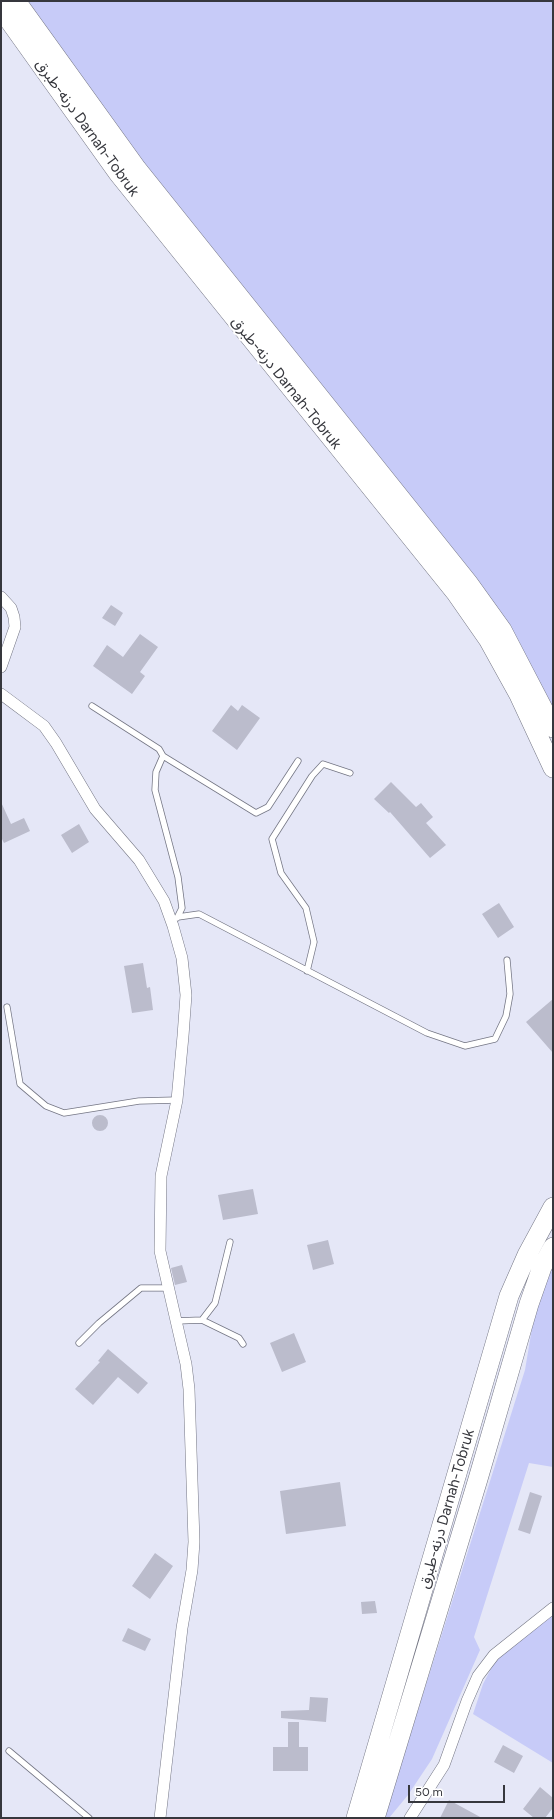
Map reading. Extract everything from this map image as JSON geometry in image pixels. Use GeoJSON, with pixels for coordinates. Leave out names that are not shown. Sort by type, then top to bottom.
{"type":"FeatureCollection","features":[{"type":"Feature","properties":{"kind":"highway","name":"درنه-طبرق Darnah-Tobruk"},"geometry":{"type":"LineString","coordinates":[[16,1],[137,169],[469,584],[502,630],[553,728]]}},
{"type":"Feature","properties":{"kind":"highway","name":"درنه-طبرق Darnah-Tobruk"},"geometry":{"type":"LineString","coordinates":[[1,9],[118,173],[456,593],[488,639],[519,695],[553,768]]}},
{"type":"Feature","properties":{"kind":"highway","name":"درنه-طبرق Darnah-Tobruk"},"geometry":{"type":"LineString","coordinates":[[356,1818],[509,1296],[527,1255],[553,1207]]}},
{"type":"Feature","properties":{"kind":"highway","name":"درنه-طبرق Darnah-Tobruk"},"geometry":{"type":"LineString","coordinates":[[375,1818],[478,1479],[529,1304],[542,1267],[553,1247]]}},
{"type":"Feature","properties":{"kind":"street"},"geometry":{"type":"LineString","coordinates":[[1,597],[11,608],[15,627],[1,667]]}},
{"type":"Feature","properties":{"kind":"street"},"geometry":{"type":"LineString","coordinates":[[1,694],[44,726],[56,743],[95,809],[139,860],[175,921],[182,958],[186,995],[177,1100],[161,1176],[160,1250],[186,1364],[189,1389],[194,1542],[192,1570],[182,1628],[160,1818]]}},
{"type":"Feature","properties":{"kind":"street"},"geometry":{"type":"LineString","coordinates":[[410,1818],[444,1765],[478,1676],[494,1655],[553,1608]]}},
{"type":"Feature","properties":{"kind":"lane"},"geometry":{"type":"LineString","coordinates":[[92,706],[159,749],[163,756],[256,813],[268,807],[298,761]]}},
{"type":"Feature","properties":{"kind":"lane"},"geometry":{"type":"LineString","coordinates":[[163,756],[156,772],[155,790],[178,877],[182,908],[175,921]]}},
{"type":"Feature","properties":{"kind":"lane"},"geometry":{"type":"LineString","coordinates":[[308,971],[314,942],[306,908],[281,873],[272,839],[312,776],[323,764],[350,773]]}},
{"type":"Feature","properties":{"kind":"lane"},"geometry":{"type":"LineString","coordinates":[[175,921],[198,914],[427,1034],[465,1046],[495,1039],[506,1016],[510,994],[507,960]]}},
{"type":"Feature","properties":{"kind":"lane"},"geometry":{"type":"LineString","coordinates":[[7,1007],[20,1084],[46,1106],[64,1113],[139,1101],[177,1100]]}},
{"type":"Feature","properties":{"kind":"lane"},"geometry":{"type":"LineString","coordinates":[[202,1320],[215,1303],[230,1242]]}},
{"type":"Feature","properties":{"kind":"lane"},"geometry":{"type":"LineString","coordinates":[[79,1343],[99,1323],[141,1288],[169,1288]]}},
{"type":"Feature","properties":{"kind":"lane"},"geometry":{"type":"LineString","coordinates":[[176,1321],[202,1320],[239,1338],[243,1344]]}},
{"type":"Feature","properties":{"kind":"lane"},"geometry":{"type":"LineString","coordinates":[[9,1751],[89,1818]]}},
{"type":"Feature","properties":{"kind":"shaded area"},"geometry":{"type":"Polygon","coordinates":[[[21,1],[553,1],[553,719],[168,201],[21,1]]]}},
{"type":"Feature","properties":{"kind":"shaded area"},"geometry":{"type":"Polygon","coordinates":[[[553,1258],[553,1467],[529,1463],[474,1637],[480,1650],[432,1759],[408,1795],[389,1818],[384,1818],[525,1370],[536,1304],[553,1258]]]}},
{"type":"Feature","properties":{"kind":"shaded area"},"geometry":{"type":"Polygon","coordinates":[[[553,1615],[553,1763],[473,1714],[483,1684],[494,1663],[514,1641],[553,1615]]]}},
{"type":"Feature","properties":{"kind":"building"},"geometry":{"type":"Polygon","coordinates":[[[111,605],[123,613],[115,626],[102,618],[111,605]]]}},
{"type":"Feature","properties":{"kind":"building"},"geometry":{"type":"Polygon","coordinates":[[[140,634],[158,647],[140,672],[145,676],[132,694],[93,666],[107,645],[123,657],[140,634]]]}},
{"type":"Feature","properties":{"kind":"building"},"geometry":{"type":"Polygon","coordinates":[[[231,705],[238,711],[242,705],[260,718],[237,750],[212,731],[231,705]]]}},
{"type":"Feature","properties":{"kind":"building"},"geometry":{"type":"Polygon","coordinates":[[[391,782],[416,807],[421,803],[433,817],[426,823],[446,845],[430,858],[390,812],[389,813],[374,799],[391,782]]]}},
{"type":"Feature","properties":{"kind":"building"},"geometry":{"type":"Polygon","coordinates":[[[1,802],[11,824],[24,818],[30,831],[4,843],[1,837],[1,802]]]}},
{"type":"Feature","properties":{"kind":"building"},"geometry":{"type":"Polygon","coordinates":[[[79,824],[89,842],[72,853],[61,835],[79,824]]]}},
{"type":"Feature","properties":{"kind":"building"},"geometry":{"type":"Polygon","coordinates":[[[499,903],[514,927],[498,938],[482,914],[499,903]]]}},
{"type":"Feature","properties":{"kind":"building"},"geometry":{"type":"Polygon","coordinates":[[[143,963],[147,988],[150,987],[153,1010],[132,1013],[124,966],[143,963]]]}},
{"type":"Feature","properties":{"kind":"building"},"geometry":{"type":"Polygon","coordinates":[[[553,999],[553,1053],[526,1022],[553,999]]]}},
{"type":"Feature","properties":{"kind":"building"},"geometry":{"type":"Polygon","coordinates":[[[100,1115],[106,1117],[108,1123],[106,1129],[100,1131],[94,1129],[92,1123],[94,1117],[100,1115]]]}},
{"type":"Feature","properties":{"kind":"building"},"geometry":{"type":"Polygon","coordinates":[[[253,1189],[258,1214],[223,1220],[218,1195],[253,1189]]]}},
{"type":"Feature","properties":{"kind":"building"},"geometry":{"type":"Polygon","coordinates":[[[328,1240],[334,1264],[313,1270],[307,1245],[328,1240]]]}},
{"type":"Feature","properties":{"kind":"building"},"geometry":{"type":"Polygon","coordinates":[[[182,1265],[187,1282],[175,1285],[171,1268],[182,1265]]]}},
{"type":"Feature","properties":{"kind":"building"},"geometry":{"type":"Polygon","coordinates":[[[294,1333],[306,1362],[282,1372],[270,1343],[294,1333]]]}},
{"type":"Feature","properties":{"kind":"building"},"geometry":{"type":"Polygon","coordinates":[[[108,1349],[148,1383],[138,1394],[118,1377],[93,1405],[75,1389],[100,1362],[98,1361],[108,1349]]]}},
{"type":"Feature","properties":{"kind":"building"},"geometry":{"type":"Polygon","coordinates":[[[340,1482],[346,1526],[286,1534],[280,1491],[340,1482]]]}},
{"type":"Feature","properties":{"kind":"building"},"geometry":{"type":"Polygon","coordinates":[[[530,1492],[542,1496],[530,1534],[518,1530],[530,1492]]]}},
{"type":"Feature","properties":{"kind":"building"},"geometry":{"type":"Polygon","coordinates":[[[155,1553],[173,1566],[150,1599],[132,1586],[155,1553]]]}},
{"type":"Feature","properties":{"kind":"building"},"geometry":{"type":"Polygon","coordinates":[[[375,1601],[377,1613],[362,1614],[361,1602],[375,1601]]]}},
{"type":"Feature","properties":{"kind":"building"},"geometry":{"type":"Polygon","coordinates":[[[128,1628],[151,1639],[145,1651],[122,1641],[128,1628]]]}},
{"type":"Feature","properties":{"kind":"building"},"geometry":{"type":"Polygon","coordinates":[[[310,1697],[328,1698],[326,1722],[281,1718],[281,1711],[309,1710],[310,1697]]]}},
{"type":"Feature","properties":{"kind":"building"},"geometry":{"type":"Polygon","coordinates":[[[288,1722],[299,1722],[299,1747],[308,1747],[308,1771],[273,1771],[273,1747],[288,1747],[288,1722]]]}},
{"type":"Feature","properties":{"kind":"building"},"geometry":{"type":"Polygon","coordinates":[[[503,1745],[523,1756],[514,1773],[494,1762],[503,1745]]]}},
{"type":"Feature","properties":{"kind":"building"},"geometry":{"type":"Polygon","coordinates":[[[540,1787],[553,1798],[553,1808],[545,1818],[534,1818],[523,1809],[540,1787]]]}},
{"type":"Feature","properties":{"kind":"building"},"geometry":{"type":"Polygon","coordinates":[[[449,1800],[482,1818],[440,1818],[449,1800]]]}}]}
